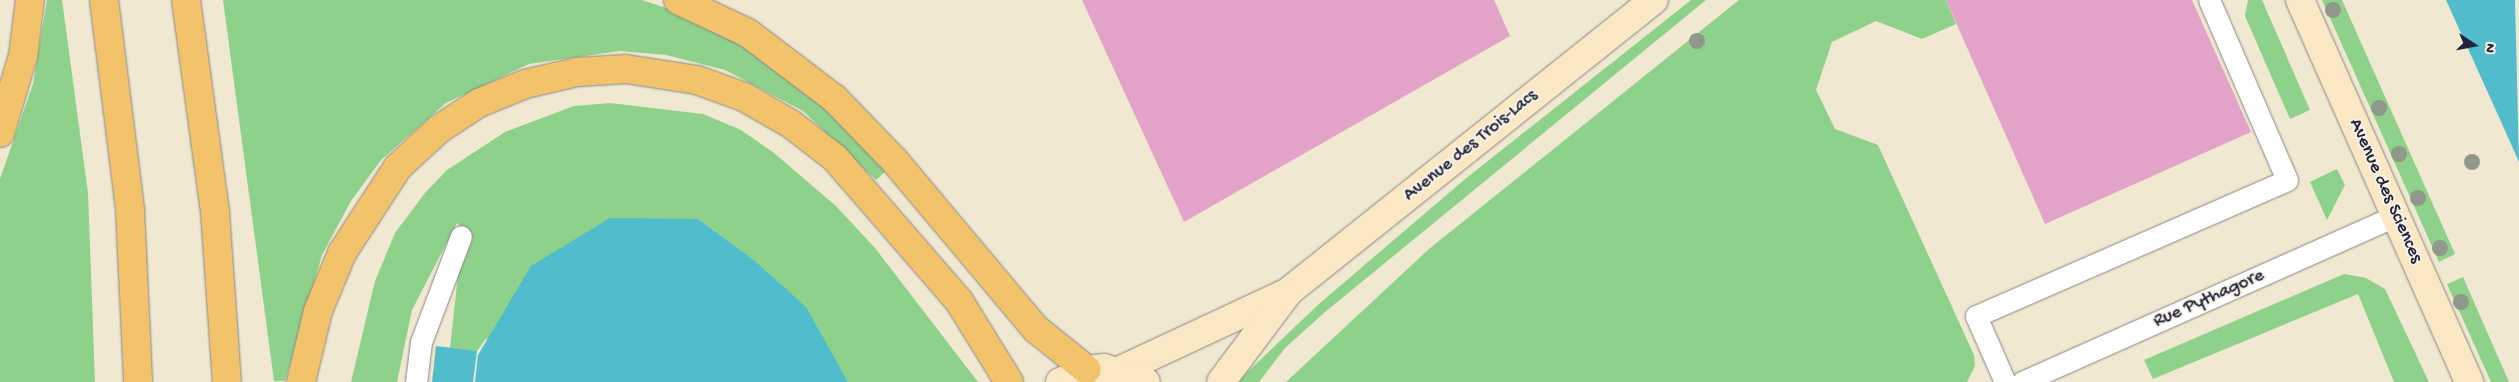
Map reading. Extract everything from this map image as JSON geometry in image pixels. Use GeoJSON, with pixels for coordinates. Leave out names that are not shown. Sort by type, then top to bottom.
{"type":"FeatureCollection","features":[{"type":"Feature","properties":{"kind":"highway"},"geometry":{"type":"LineString","coordinates":[[0,133],[23,56],[30,0]]}},
{"type":"Feature","properties":{"kind":"highway"},"geometry":{"type":"LineString","coordinates":[[104,0],[130,210],[138,382]]}},
{"type":"Feature","properties":{"kind":"highway"},"geometry":{"type":"LineString","coordinates":[[186,0],[216,212],[227,382]]}},
{"type":"Feature","properties":{"kind":"highway"},"geometry":{"type":"LineString","coordinates":[[678,0],[748,33],[835,99],[894,160],[1036,329],[1087,370]]}},
{"type":"Feature","properties":{"kind":"highway"},"geometry":{"type":"LineString","coordinates":[[301,382],[318,311],[342,252],[398,167],[439,129],[486,100],[525,84],[577,72],[626,69],[697,80],[744,97],[791,124],[835,158],[953,294],[984,336],[1009,382]]}},
{"type":"Feature","properties":{"kind":"street","name":"Avenue des Trois-Lacs"},"geometry":{"type":"LineString","coordinates":[[1060,382],[1087,370],[1121,370],[1288,292],[1654,0]]}},
{"type":"Feature","properties":{"kind":"street","name":"Avenue des Sciences"},"geometry":{"type":"LineString","coordinates":[[2300,0],[2469,382]]}},
{"type":"Feature","properties":{"kind":"street","name":"Avenue des Trois-Lacs"},"geometry":{"type":"LineString","coordinates":[[1221,382],[1288,292]]}},
{"type":"Feature","properties":{"kind":"street","name":"Avenue des Trois-Lacs"},"geometry":{"type":"LineString","coordinates":[[1121,370],[1146,382]]}},
{"type":"Feature","properties":{"kind":"lane"},"geometry":{"type":"LineString","coordinates":[[2005,382],[1976,316],[2287,180],[2209,0]]}},
{"type":"Feature","properties":{"kind":"lane","name":"Rue Pythagore"},"geometry":{"type":"LineString","coordinates":[[2022,382],[2395,216]]}},
{"type":"Feature","properties":{"kind":"lane"},"geometry":{"type":"LineString","coordinates":[[416,382],[421,342],[461,236]]}},
{"type":"Feature","properties":{"kind":"green space"},"geometry":{"type":"Polygon","coordinates":[[[47,0],[62,0],[88,193],[95,382],[0,382],[0,179],[33,84],[47,0]]]}},
{"type":"Feature","properties":{"kind":"green space"},"geometry":{"type":"Polygon","coordinates":[[[223,0],[642,0],[687,15],[748,47],[832,113],[886,171],[876,180],[803,111],[725,70],[666,55],[620,51],[529,64],[446,103],[381,160],[351,201],[322,255],[285,381],[274,381],[223,0]]]}},
{"type":"Feature","properties":{"kind":"green space"},"geometry":{"type":"Polygon","coordinates":[[[1691,0],[1706,0],[1325,312],[1285,348],[1259,382],[1237,382],[1320,303],[1464,180],[1691,0]]]}},
{"type":"Feature","properties":{"kind":"green space"},"geometry":{"type":"Polygon","coordinates":[[[1739,0],[1946,0],[1956,24],[1922,39],[1876,21],[1832,42],[1816,90],[1835,129],[1878,145],[1974,355],[1975,366],[1967,382],[1286,382],[1429,249],[1739,0]]]}},
{"type":"Feature","properties":{"kind":"green space"},"geometry":{"type":"Polygon","coordinates":[[[2248,0],[2262,0],[2310,110],[2290,119],[2245,16],[2248,0]]]}},
{"type":"Feature","properties":{"kind":"green space"},"geometry":{"type":"Polygon","coordinates":[[[2322,0],[2342,0],[2455,254],[2439,262],[2322,0]]]}},
{"type":"Feature","properties":{"kind":"green space"},"geometry":{"type":"Polygon","coordinates":[[[610,103],[703,114],[741,130],[774,153],[836,206],[875,248],[978,382],[848,382],[805,307],[754,260],[698,219],[485,340],[477,351],[450,348],[458,275],[473,238],[457,223],[412,310],[397,382],[351,382],[375,281],[395,233],[425,193],[447,170],[505,132],[574,106],[610,103]]]}},
{"type":"Feature","properties":{"kind":"green space"},"geometry":{"type":"Polygon","coordinates":[[[2337,169],[2345,185],[2327,220],[2310,182],[2337,169]]]}},
{"type":"Feature","properties":{"kind":"green space"},"geometry":{"type":"Polygon","coordinates":[[[2344,274],[2366,278],[2385,289],[2429,382],[2394,382],[2358,294],[2153,379],[2144,360],[2344,274]]]}},
{"type":"Feature","properties":{"kind":"green space"},"geometry":{"type":"Polygon","coordinates":[[[2463,277],[2509,382],[2491,382],[2447,284],[2463,277]]]}},
{"type":"Feature","properties":{"kind":"water"},"geometry":{"type":"Polygon","coordinates":[[[2446,0],[2515,0],[2519,162],[2503,126],[2446,0]]]}},
{"type":"Feature","properties":{"kind":"water"},"geometry":{"type":"Polygon","coordinates":[[[610,218],[698,219],[754,260],[806,307],[848,382],[475,382],[478,355],[531,266],[610,218]]]}},
{"type":"Feature","properties":{"kind":"water"},"geometry":{"type":"Polygon","coordinates":[[[436,346],[477,351],[473,382],[432,382],[436,346]]]}},
{"type":"Feature","properties":{"kind":"building"},"geometry":{"type":"Polygon","coordinates":[[[1082,0],[1494,0],[1510,36],[1184,222],[1082,0]]]}},
{"type":"Feature","properties":{"kind":"building"},"geometry":{"type":"Polygon","coordinates":[[[1946,0],[2192,0],[2251,132],[2045,224],[1946,0]]]}}]}
